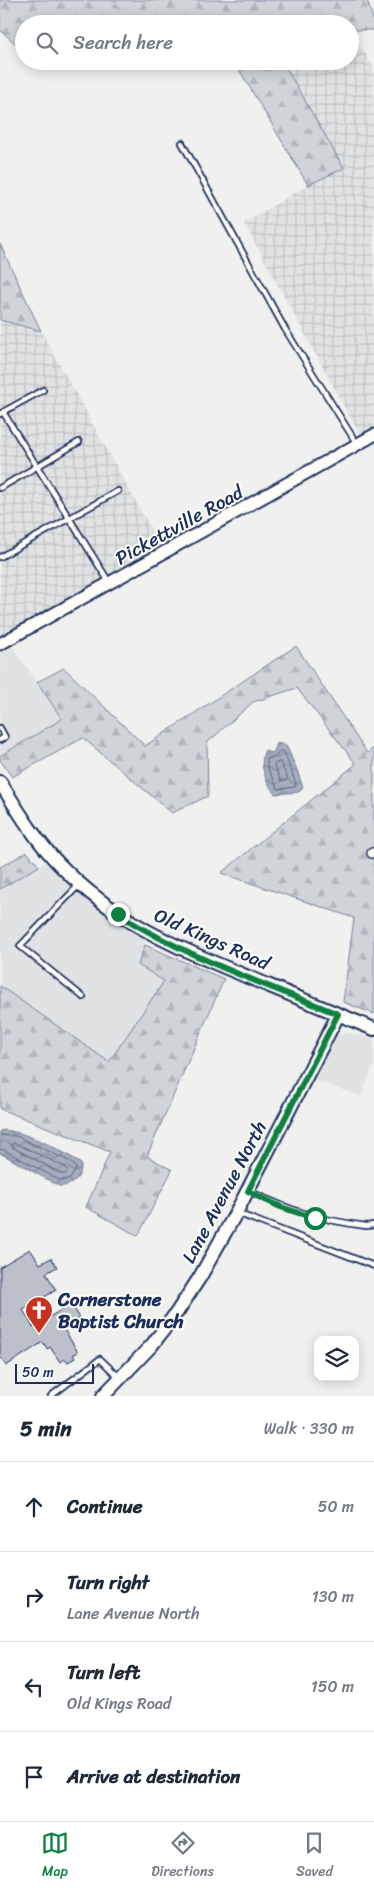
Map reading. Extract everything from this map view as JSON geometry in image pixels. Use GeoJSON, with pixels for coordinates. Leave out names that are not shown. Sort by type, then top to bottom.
{"type":"FeatureCollection","features":[{"type":"Feature","properties":{"kind":"main road","name":"Old Kings Road"},"geometry":{"type":"LineString","coordinates":[[0,782],[42,846],[80,884],[118,914],[148,933],[182,950],[374,1029]]}},
{"type":"Feature","properties":{"kind":"main road","name":"Lane Avenue North"},"geometry":{"type":"LineString","coordinates":[[103,1396],[152,1345],[200,1277],[248,1191],[338,1014]]}},
{"type":"Feature","properties":{"kind":"street","name":"Pickettville Road"},"geometry":{"type":"LineString","coordinates":[[0,644],[374,435]]}},
{"type":"Feature","properties":{"kind":"lane"},"geometry":{"type":"LineString","coordinates":[[182,143],[285,329],[358,445]]}},
{"type":"Feature","properties":{"kind":"lane"},"geometry":{"type":"LineString","coordinates":[[43,390],[2,413],[110,583]]}},
{"type":"Feature","properties":{"kind":"lane"},"geometry":{"type":"LineString","coordinates":[[0,488],[79,442]]}},
{"type":"Feature","properties":{"kind":"lane"},"geometry":{"type":"LineString","coordinates":[[0,557],[118,491]]}},
{"type":"Feature","properties":{"kind":"lane"},"geometry":{"type":"LineString","coordinates":[[0,728],[5,737],[0,740]]}},
{"type":"Feature","properties":{"kind":"lane"},"geometry":{"type":"LineString","coordinates":[[80,884],[20,946],[83,997]]}},
{"type":"Feature","properties":{"kind":"lane"},"geometry":{"type":"LineString","coordinates":[[248,1191],[281,1207],[315,1218],[366,1226],[374,1224]]}},
{"type":"Feature","properties":{"kind":"lane"},"geometry":{"type":"LineString","coordinates":[[236,1213],[374,1266]]}},
{"type":"Feature","properties":{"kind":"lane"},"geometry":{"type":"LineString","coordinates":[[51,1396],[100,1359],[121,1379]]}},
{"type":"Feature","properties":{"kind":"shaded area"},"geometry":{"type":"Polygon","coordinates":[[[359,44],[374,68],[374,427],[360,435],[244,223],[308,185],[344,168],[287,70],[359,70],[359,44]]]}},
{"type":"Feature","properties":{"kind":"shaded area"},"geometry":{"type":"Polygon","coordinates":[[[0,320],[41,331],[162,549],[0,639],[0,320]]]}},
{"type":"Feature","properties":{"kind":"shaded area"},"geometry":{"type":"Polygon","coordinates":[[[12,646],[62,719],[0,756],[0,652],[12,646]]]}},
{"type":"Feature","properties":{"kind":"shaded area"},"geometry":{"type":"Polygon","coordinates":[[[47,861],[84,896],[112,918],[147,940],[138,965],[164,981],[109,1062],[0,986],[0,889],[47,861]]]}},
{"type":"Feature","properties":{"kind":"shaded area"},"geometry":{"type":"Polygon","coordinates":[[[349,1033],[374,1038],[374,1065],[361,1096],[313,1080],[337,1036],[349,1033]]]}},
{"type":"Feature","properties":{"kind":"green space"},"geometry":{"type":"Polygon","coordinates":[[[0,0],[367,0],[374,22],[374,30],[359,30],[359,15],[15,15],[15,43],[0,30],[0,0]]]}},
{"type":"Feature","properties":{"kind":"green space"},"geometry":{"type":"Polygon","coordinates":[[[239,70],[287,70],[344,168],[308,185],[239,70]]]}},
{"type":"Feature","properties":{"kind":"green space"},"geometry":{"type":"Polygon","coordinates":[[[0,244],[41,331],[0,320],[0,244]]]}},
{"type":"Feature","properties":{"kind":"green space"},"geometry":{"type":"Polygon","coordinates":[[[296,646],[367,753],[374,748],[374,1014],[343,1002],[354,918],[221,873],[356,764],[297,688],[253,702],[207,743],[208,796],[172,813],[83,738],[12,777],[0,760],[0,756],[62,719],[37,682],[64,668],[145,746],[296,646]]]}},
{"type":"Feature","properties":{"kind":"green space"},"geometry":{"type":"Polygon","coordinates":[[[27,852],[39,866],[0,889],[0,867],[27,852]]]}},
{"type":"Feature","properties":{"kind":"green space"},"geometry":{"type":"Polygon","coordinates":[[[145,945],[224,979],[147,1156],[172,1170],[138,1236],[86,1207],[110,1152],[0,1109],[0,986],[109,1062],[164,981],[138,965],[145,945]]]}},
{"type":"Feature","properties":{"kind":"water"},"geometry":{"type":"Polygon","coordinates":[[[277,743],[286,745],[303,788],[299,792],[275,794],[266,779],[262,762],[263,756],[265,750],[270,753],[274,752],[277,743]]]}},
{"type":"Feature","properties":{"kind":"water"},"geometry":{"type":"Polygon","coordinates":[[[4,1130],[33,1138],[55,1148],[81,1164],[78,1177],[68,1185],[59,1186],[0,1153],[0,1131],[4,1130]]]}},
{"type":"Feature","properties":{"kind":"building"},"geometry":{"type":"Polygon","coordinates":[[[30,1249],[40,1264],[51,1258],[57,1267],[46,1273],[56,1290],[23,1310],[33,1327],[71,1304],[80,1318],[63,1328],[78,1352],[73,1355],[75,1358],[68,1362],[65,1359],[60,1362],[50,1347],[47,1349],[43,1342],[6,1366],[0,1356],[0,1267],[30,1249]]]}},
{"type":"Feature","properties":{"kind":"place","name":"Cornerstone Baptist Church"},"geometry":{"type":"Point","coordinates":[39,1334]}},
{"type":"Feature","properties":{"kind":"route"},"geometry":{"type":"LineString","coordinates":[[118,914],[148,933],[182,950],[338,1014],[248,1191],[281,1207],[315,1218]]}}]}
